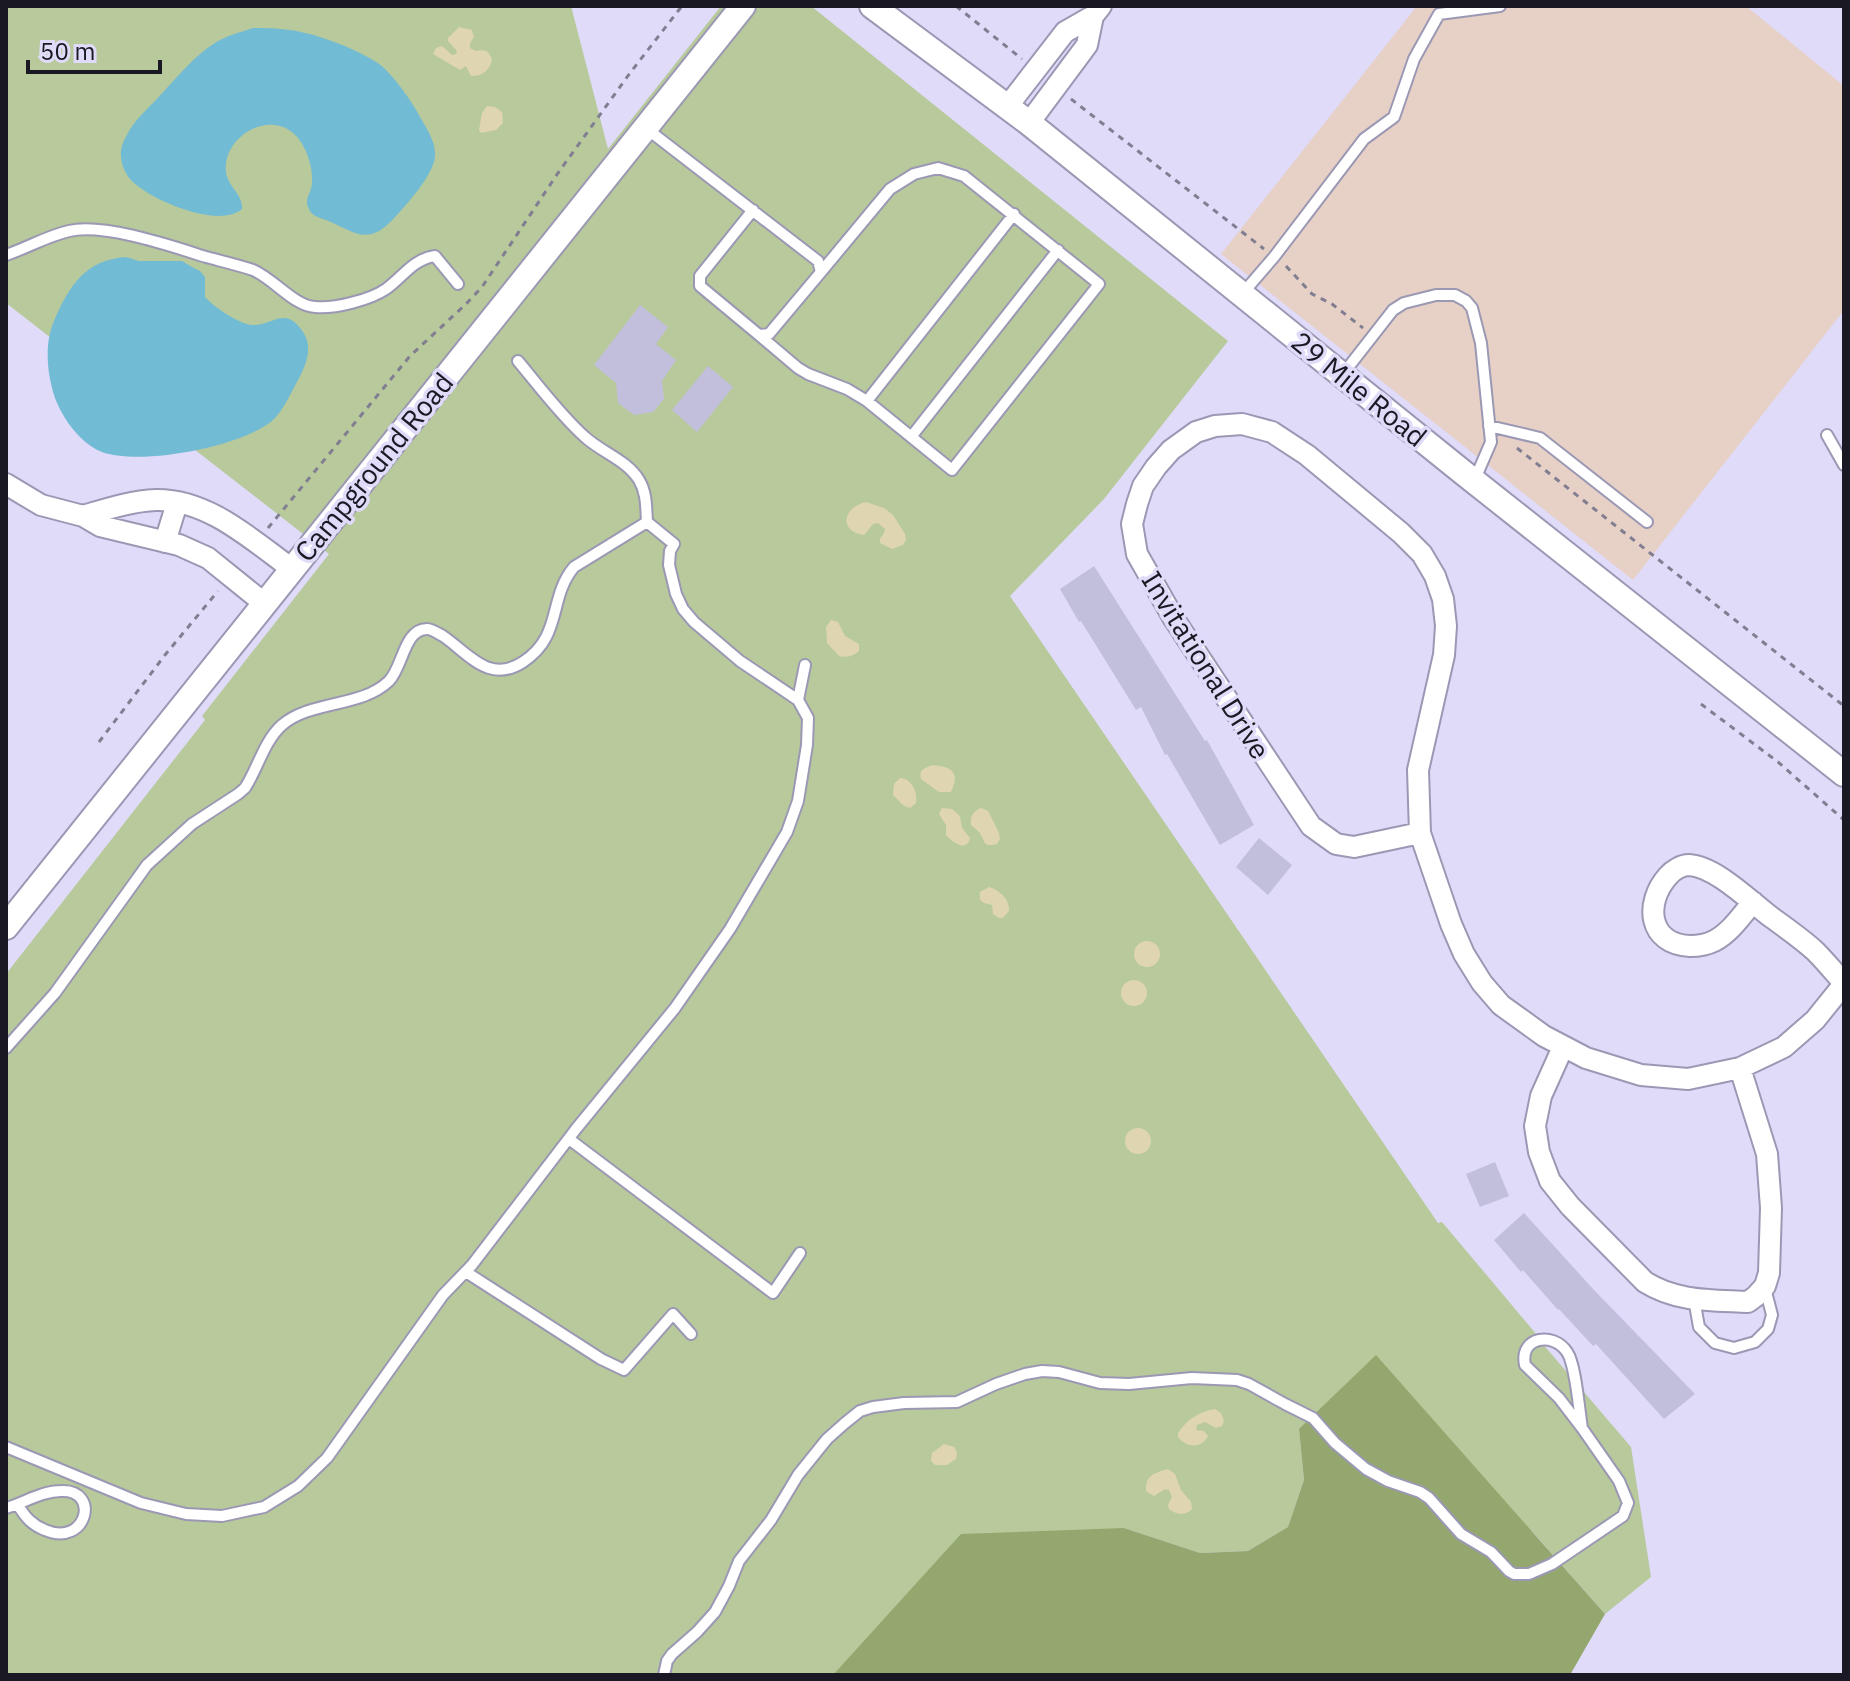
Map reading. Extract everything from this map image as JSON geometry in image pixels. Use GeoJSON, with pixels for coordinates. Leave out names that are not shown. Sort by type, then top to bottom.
{"type":"FeatureCollection","features":[{"type":"Feature","properties":{"kind":"street","name":"Campground Road"},"geometry":{"type":"LineString","coordinates":[[6,927],[743,6]]}},
{"type":"Feature","properties":{"kind":"street","name":"29 Mile Road"},"geometry":{"type":"LineString","coordinates":[[872,6],[1029,123],[1844,774]]}},
{"type":"Feature","properties":{"kind":"street"},"geometry":{"type":"LineString","coordinates":[[1007,107],[1065,32],[1097,11]]}},
{"type":"Feature","properties":{"kind":"street"},"geometry":{"type":"LineString","coordinates":[[1029,123],[1087,45],[1097,11]]}},
{"type":"Feature","properties":{"kind":"street","name":"Invitational Drive"},"geometry":{"type":"LineString","coordinates":[[1420,833],[1354,847],[1336,844],[1311,826],[1174,619],[1137,554],[1132,524],[1143,486],[1171,450],[1196,432],[1215,426],[1242,424],[1272,432],[1307,455],[1401,533],[1422,554],[1435,576],[1443,599],[1446,626],[1442,667],[1418,770],[1420,833],[1464,954],[1482,983],[1501,1005],[1544,1036],[1586,1058],[1641,1075],[1688,1079],[1740,1068],[1766,1057],[1798,1036],[1844,984]]}},
{"type":"Feature","properties":{"kind":"street"},"geometry":{"type":"LineString","coordinates":[[6,484],[41,505],[83,516],[100,526],[179,545],[208,558],[265,604]]}},
{"type":"Feature","properties":{"kind":"street"},"geometry":{"type":"LineString","coordinates":[[83,516],[133,502],[159,500],[194,505],[237,529],[292,569]]}},
{"type":"Feature","properties":{"kind":"street"},"geometry":{"type":"LineString","coordinates":[[165,542],[177,503]]}},
{"type":"Feature","properties":{"kind":"street"},"geometry":{"type":"LineString","coordinates":[[1753,902],[1734,925],[1716,940],[1699,946],[1676,945],[1662,937],[1654,921],[1652,905],[1660,885],[1673,871],[1688,865],[1702,868],[1721,877],[1753,902],[1814,950],[1844,984]]}},
{"type":"Feature","properties":{"kind":"street"},"geometry":{"type":"LineString","coordinates":[[1563,1047],[1541,1096],[1535,1126],[1539,1152],[1550,1181],[1570,1206],[1645,1282],[1660,1292],[1678,1298],[1748,1302],[1765,1286],[1769,1273],[1771,1208],[1767,1154],[1740,1068]]}},
{"type":"Feature","properties":{"kind":"lane"},"geometry":{"type":"LineString","coordinates":[[1242,294],[1364,139],[1394,117],[1414,59],[1439,14],[1500,6]]}},
{"type":"Feature","properties":{"kind":"lane"},"geometry":{"type":"LineString","coordinates":[[645,128],[818,261],[821,272]]}},
{"type":"Feature","properties":{"kind":"lane"},"geometry":{"type":"LineString","coordinates":[[753,210],[700,276],[700,286],[798,368],[867,401],[952,470],[1099,284],[964,176],[938,168],[914,174],[890,189],[769,334],[759,335]]}},
{"type":"Feature","properties":{"kind":"lane"},"geometry":{"type":"LineString","coordinates":[[867,401],[1014,214]]}},
{"type":"Feature","properties":{"kind":"lane"},"geometry":{"type":"LineString","coordinates":[[6,255],[69,231],[93,230],[124,235],[254,271],[310,307],[326,308],[374,296],[417,262],[435,256],[458,284]]}},
{"type":"Feature","properties":{"kind":"lane"},"geometry":{"type":"LineString","coordinates":[[911,437],[1058,250]]}},
{"type":"Feature","properties":{"kind":"lane"},"geometry":{"type":"LineString","coordinates":[[1343,375],[1393,310],[1404,303],[1436,295],[1455,295],[1466,301],[1472,308],[1481,343],[1491,442],[1474,481]]}},
{"type":"Feature","properties":{"kind":"lane"},"geometry":{"type":"LineString","coordinates":[[6,1447],[141,1503],[186,1514],[222,1516],[264,1507],[298,1486],[327,1458],[443,1295],[466,1272],[675,1008],[730,929],[787,832],[798,801],[807,745],[808,718],[798,700],[740,661],[689,616],[676,594],[669,565],[674,544],[647,522],[645,492],[638,477],[578,431],[518,361]]}},
{"type":"Feature","properties":{"kind":"lane"},"geometry":{"type":"LineString","coordinates":[[1489,426],[1540,438],[1647,522]]}},
{"type":"Feature","properties":{"kind":"lane"},"geometry":{"type":"LineString","coordinates":[[1827,435],[1844,465]]}},
{"type":"Feature","properties":{"kind":"lane"},"geometry":{"type":"LineString","coordinates":[[6,1048],[55,993],[147,865],[192,824],[245,788],[272,736],[283,724],[299,714],[351,700],[384,685],[396,672],[410,638],[416,632],[427,629],[491,669],[502,671],[522,663],[541,646],[552,628],[563,585],[574,567],[647,522]]}},
{"type":"Feature","properties":{"kind":"lane"},"geometry":{"type":"LineString","coordinates":[[798,700],[805,665]]}},
{"type":"Feature","properties":{"kind":"lane"},"geometry":{"type":"LineString","coordinates":[[569,1139],[773,1293],[800,1253]]}},
{"type":"Feature","properties":{"kind":"lane"},"geometry":{"type":"LineString","coordinates":[[466,1272],[601,1359],[624,1370],[673,1314],[691,1334]]}},
{"type":"Feature","properties":{"kind":"lane"},"geometry":{"type":"LineString","coordinates":[[1694,1299],[1699,1327],[1715,1343],[1734,1348],[1745,1346],[1755,1342],[1768,1329],[1772,1315],[1765,1286]]}},
{"type":"Feature","properties":{"kind":"lane"},"geometry":{"type":"LineString","coordinates":[[664,1675],[672,1654],[715,1612],[739,1561],[771,1520],[798,1475],[836,1431],[860,1411],[873,1407],[957,1402],[1010,1378],[1042,1371],[1059,1372],[1100,1383],[1129,1384],[1171,1378],[1237,1380],[1313,1418],[1335,1443],[1366,1469],[1429,1498],[1461,1534],[1491,1552],[1509,1571],[1520,1575],[1552,1564],[1608,1528],[1623,1516],[1628,1503],[1619,1481],[1582,1428],[1553,1391],[1525,1365],[1524,1353],[1530,1344],[1554,1340],[1568,1352],[1582,1428]]}},
{"type":"Feature","properties":{"kind":"lane"},"geometry":{"type":"LineString","coordinates":[[6,1508],[49,1493],[70,1491],[83,1502],[85,1517],[72,1531],[58,1534],[30,1522],[18,1505]]}},
{"type":"Feature","properties":{"kind":"path"},"geometry":{"type":"LineString","coordinates":[[256,543],[410,356],[482,287],[576,148],[682,6]]}},
{"type":"Feature","properties":{"kind":"path"},"geometry":{"type":"LineString","coordinates":[[956,6],[1035,71]]}},
{"type":"Feature","properties":{"kind":"path"},"geometry":{"type":"LineString","coordinates":[[1056,86],[1285,264],[1312,294],[1332,304],[1373,335]]}},
{"type":"Feature","properties":{"kind":"path"},"geometry":{"type":"LineString","coordinates":[[1509,430],[1515,447],[1844,706]]}},
{"type":"Feature","properties":{"kind":"path"},"geometry":{"type":"LineString","coordinates":[[99,742],[230,576]]}},
{"type":"Feature","properties":{"kind":"path"},"geometry":{"type":"LineString","coordinates":[[1701,704],[1778,762],[1844,820]]}},
{"type":"Feature","properties":{"kind":"shaded area"},"geometry":{"type":"Polygon","coordinates":[[[1417,6],[1746,6],[1844,86],[1844,310],[1633,580],[1221,254],[1417,6]]]}},
{"type":"Feature","properties":{"kind":"green space"},"geometry":{"type":"Polygon","coordinates":[[[6,6],[571,6],[608,149],[721,6],[811,6],[1228,341],[1104,499],[1010,596],[1438,1223],[1442,1222],[1631,1447],[1651,1577],[1605,1614],[1532,1531],[1299,1429],[1304,1480],[1288,1527],[1248,1551],[1200,1553],[1124,1528],[835,1675],[6,1675],[6,974],[205,720],[202,716],[329,554],[6,303],[6,6]]]}},
{"type":"Feature","properties":{"kind":"green space"},"geometry":{"type":"Polygon","coordinates":[[[1376,1355],[1605,1614],[1570,1675],[833,1675],[961,1534],[1124,1528],[1200,1553],[1248,1551],[1288,1527],[1304,1480],[1299,1429],[1376,1355]]]}},
{"type":"Feature","properties":{"kind":"sand"},"geometry":{"type":"Polygon","coordinates":[[[459,27],[472,30],[474,37],[470,48],[486,51],[491,56],[490,66],[482,74],[471,76],[466,66],[460,70],[433,54],[436,48],[442,46],[452,55],[456,54],[448,38],[459,27]]]}},
{"type":"Feature","properties":{"kind":"sand"},"geometry":{"type":"Polygon","coordinates":[[[487,106],[502,112],[503,123],[496,130],[481,133],[482,113],[487,106]]]}},
{"type":"Feature","properties":{"kind":"sand"},"geometry":{"type":"Polygon","coordinates":[[[866,502],[884,508],[893,515],[905,534],[903,545],[892,549],[880,543],[885,529],[878,523],[873,524],[864,535],[850,529],[848,514],[866,502]]]}},
{"type":"Feature","properties":{"kind":"sand"},"geometry":{"type":"Polygon","coordinates":[[[831,620],[838,622],[845,636],[859,644],[857,653],[839,656],[827,643],[826,627],[831,620]]]}},
{"type":"Feature","properties":{"kind":"sand"},"geometry":{"type":"Polygon","coordinates":[[[933,765],[946,767],[953,772],[955,780],[951,792],[939,792],[921,779],[922,771],[933,765]]]}},
{"type":"Feature","properties":{"kind":"sand"},"geometry":{"type":"Polygon","coordinates":[[[900,778],[907,780],[915,790],[916,803],[910,808],[893,795],[894,784],[900,778]]]}},
{"type":"Feature","properties":{"kind":"sand"},"geometry":{"type":"Polygon","coordinates":[[[942,808],[952,809],[960,816],[962,828],[970,838],[966,845],[955,843],[946,835],[946,825],[939,814],[942,808]]]}},
{"type":"Feature","properties":{"kind":"sand"},"geometry":{"type":"Polygon","coordinates":[[[981,808],[988,811],[999,833],[997,844],[986,844],[971,825],[973,814],[981,808]]]}},
{"type":"Feature","properties":{"kind":"sand"},"geometry":{"type":"Polygon","coordinates":[[[989,887],[1000,893],[1008,903],[1009,911],[1003,918],[993,914],[992,905],[980,900],[980,892],[989,887]]]}},
{"type":"Feature","properties":{"kind":"sand"},"geometry":{"type":"Polygon","coordinates":[[[1147,941],[1156,945],[1160,954],[1156,963],[1147,967],[1138,963],[1134,954],[1138,945],[1147,941]]]}},
{"type":"Feature","properties":{"kind":"sand"},"geometry":{"type":"Polygon","coordinates":[[[1134,980],[1143,984],[1147,993],[1143,1002],[1134,1006],[1125,1002],[1121,993],[1125,984],[1134,980]]]}},
{"type":"Feature","properties":{"kind":"sand"},"geometry":{"type":"Polygon","coordinates":[[[1138,1128],[1147,1132],[1151,1141],[1147,1150],[1138,1154],[1129,1150],[1125,1141],[1129,1132],[1138,1128]]]}},
{"type":"Feature","properties":{"kind":"sand"},"geometry":{"type":"Polygon","coordinates":[[[1215,1409],[1224,1421],[1222,1426],[1216,1428],[1205,1422],[1197,1425],[1196,1430],[1204,1431],[1208,1436],[1202,1443],[1190,1445],[1178,1437],[1190,1420],[1215,1409]]]}},
{"type":"Feature","properties":{"kind":"sand"},"geometry":{"type":"Polygon","coordinates":[[[944,1444],[954,1447],[956,1459],[947,1465],[935,1465],[931,1461],[932,1453],[944,1444]]]}},
{"type":"Feature","properties":{"kind":"sand"},"geometry":{"type":"Polygon","coordinates":[[[1168,1469],[1175,1474],[1181,1490],[1191,1502],[1192,1509],[1186,1513],[1169,1509],[1172,1497],[1169,1490],[1165,1489],[1154,1496],[1146,1491],[1149,1478],[1168,1469]]]}},
{"type":"Feature","properties":{"kind":"water"},"geometry":{"type":"Polygon","coordinates":[[[253,28],[301,32],[357,52],[384,68],[413,104],[433,141],[434,163],[413,196],[377,232],[354,232],[311,212],[307,202],[312,183],[308,155],[298,138],[287,129],[275,125],[251,130],[232,147],[226,172],[242,209],[232,214],[203,214],[171,204],[143,190],[127,174],[122,164],[121,150],[137,120],[201,53],[222,39],[253,28]]]}},
{"type":"Feature","properties":{"kind":"water"},"geometry":{"type":"Polygon","coordinates":[[[126,257],[139,261],[182,261],[205,277],[205,297],[220,310],[247,324],[259,325],[283,318],[295,322],[307,342],[306,361],[286,402],[272,421],[237,439],[214,446],[140,457],[102,452],[86,443],[73,430],[58,406],[50,379],[48,349],[51,330],[66,297],[80,277],[100,263],[126,257]]]}},
{"type":"Feature","properties":{"kind":"building"},"geometry":{"type":"Polygon","coordinates":[[[640,305],[668,327],[656,344],[676,360],[662,381],[664,399],[653,412],[634,415],[618,403],[616,383],[594,365],[640,305]]]}},
{"type":"Feature","properties":{"kind":"building"},"geometry":{"type":"Polygon","coordinates":[[[708,366],[733,387],[697,432],[672,410],[708,366]]]}},
{"type":"Feature","properties":{"kind":"building"},"geometry":{"type":"Polygon","coordinates":[[[1094,566],[1207,740],[1254,825],[1220,845],[1165,755],[1141,707],[1136,710],[1060,589],[1094,566]]]}},
{"type":"Feature","properties":{"kind":"building"},"geometry":{"type":"Polygon","coordinates":[[[1259,838],[1292,865],[1268,895],[1236,867],[1259,838]]]}},
{"type":"Feature","properties":{"kind":"building"},"geometry":{"type":"Polygon","coordinates":[[[1495,1162],[1509,1196],[1480,1207],[1466,1174],[1495,1162]]]}},
{"type":"Feature","properties":{"kind":"building"},"geometry":{"type":"Polygon","coordinates":[[[1524,1213],[1695,1394],[1664,1419],[1596,1344],[1593,1346],[1523,1270],[1521,1272],[1494,1240],[1524,1213]]]}}]}
